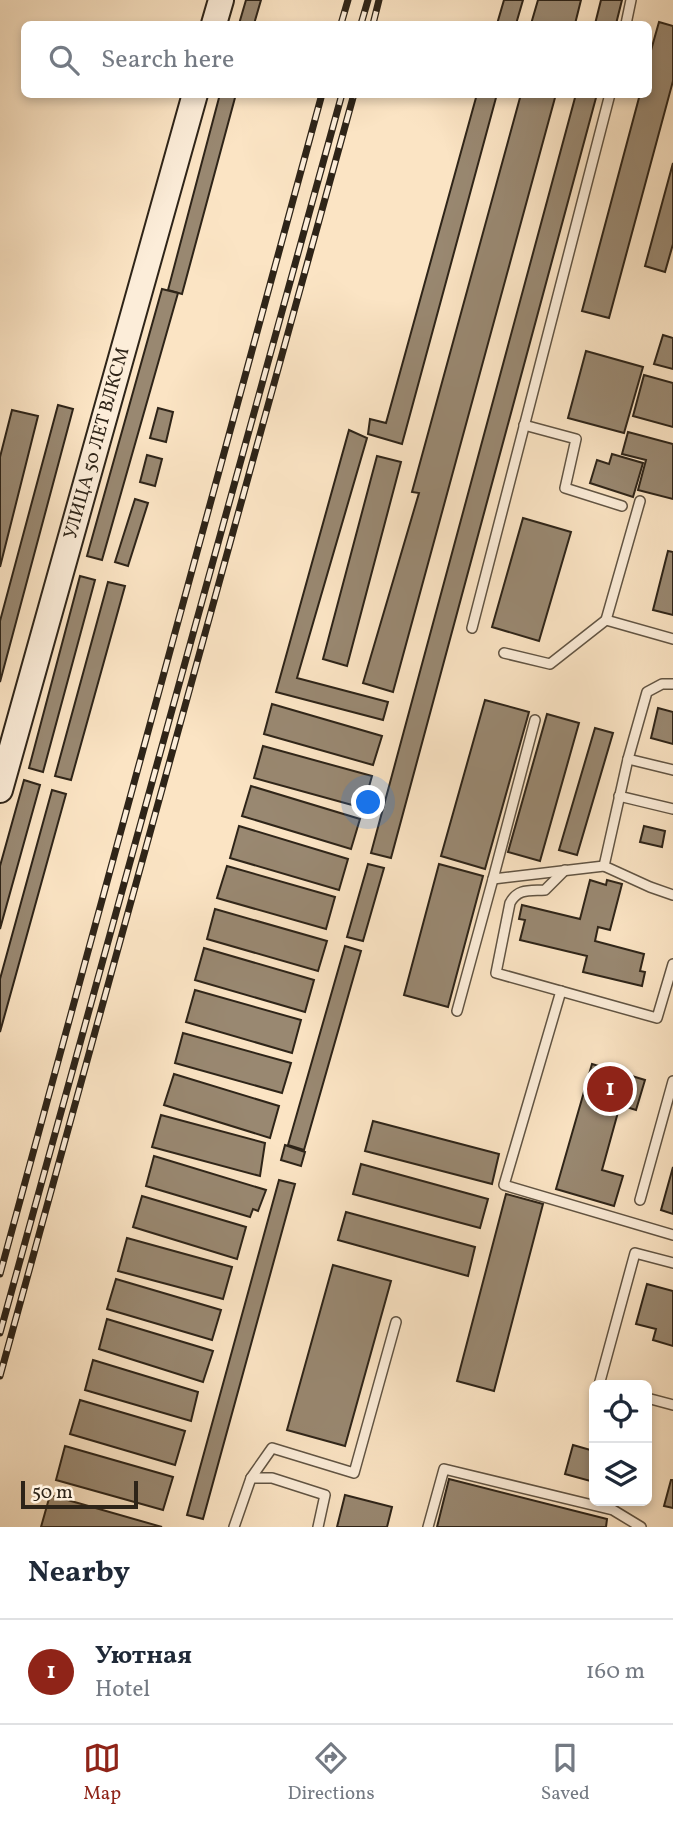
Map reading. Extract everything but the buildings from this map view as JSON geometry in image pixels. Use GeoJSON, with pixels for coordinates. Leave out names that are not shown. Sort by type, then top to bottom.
{"type":"FeatureCollection","features":[{"type":"Feature","properties":{"kind":"street"},"geometry":{"type":"LineString","coordinates":[[215,21],[221,0]]}},
{"type":"Feature","properties":{"kind":"street","name":"УЛИЦА 50 ЛЕТ ВЛКСМ"},"geometry":{"type":"LineString","coordinates":[[0,790],[194,98]]}},
{"type":"Feature","properties":{"kind":"lane"},"geometry":{"type":"LineString","coordinates":[[627,21],[631,0]]}},
{"type":"Feature","properties":{"kind":"lane"},"geometry":{"type":"LineString","coordinates":[[472,628],[609,98]]}},
{"type":"Feature","properties":{"kind":"lane"},"geometry":{"type":"LineString","coordinates":[[524,425],[576,439],[565,488],[622,506]]}},
{"type":"Feature","properties":{"kind":"lane"},"geometry":{"type":"LineString","coordinates":[[504,653],[550,664],[606,620],[639,501]]}},
{"type":"Feature","properties":{"kind":"lane"},"geometry":{"type":"LineString","coordinates":[[606,620],[673,639]]}},
{"type":"Feature","properties":{"kind":"lane"},"geometry":{"type":"LineString","coordinates":[[604,866],[628,759],[647,692],[662,684],[673,684]]}},
{"type":"Feature","properties":{"kind":"lane"},"geometry":{"type":"LineString","coordinates":[[457,1011],[535,720]]}},
{"type":"Feature","properties":{"kind":"lane"},"geometry":{"type":"LineString","coordinates":[[628,759],[673,770]]}},
{"type":"Feature","properties":{"kind":"lane"},"geometry":{"type":"LineString","coordinates":[[620,796],[673,809]]}},
{"type":"Feature","properties":{"kind":"lane"},"geometry":{"type":"LineString","coordinates":[[493,879],[604,866],[673,895]]}},
{"type":"Feature","properties":{"kind":"lane"},"geometry":{"type":"LineString","coordinates":[[565,870],[545,890],[515,894],[510,903],[495,973],[656,1018],[673,964]]}},
{"type":"Feature","properties":{"kind":"lane"},"geometry":{"type":"LineString","coordinates":[[561,991],[504,1185],[673,1235]]}},
{"type":"Feature","properties":{"kind":"lane"},"geometry":{"type":"LineString","coordinates":[[640,1200],[673,1081]]}},
{"type":"Feature","properties":{"kind":"lane"},"geometry":{"type":"LineString","coordinates":[[599,1380],[635,1253],[673,1263]]}},
{"type":"Feature","properties":{"kind":"lane"},"geometry":{"type":"LineString","coordinates":[[234,1527],[251,1478],[272,1448],[354,1473],[397,1322]]}},
{"type":"Feature","properties":{"kind":"lane"},"geometry":{"type":"LineString","coordinates":[[652,1399],[673,1405]]}},
{"type":"Feature","properties":{"kind":"lane"},"geometry":{"type":"LineString","coordinates":[[428,1527],[444,1469],[613,1510],[641,1527]]}},
{"type":"Feature","properties":{"kind":"lane"},"geometry":{"type":"LineString","coordinates":[[251,1478],[272,1478],[325,1495],[318,1527]]}},
{"type":"Feature","properties":{"kind":"railway"},"geometry":{"type":"LineString","coordinates":[[342,21],[348,0]]}},
{"type":"Feature","properties":{"kind":"railway"},"geometry":{"type":"LineString","coordinates":[[362,21],[368,0]]}},
{"type":"Feature","properties":{"kind":"railway"},"geometry":{"type":"LineString","coordinates":[[374,21],[379,0]]}},
{"type":"Feature","properties":{"kind":"railway"},"geometry":{"type":"LineString","coordinates":[[0,1274],[321,98]]}},
{"type":"Feature","properties":{"kind":"railway"},"geometry":{"type":"LineString","coordinates":[[0,1333],[341,98]]}},
{"type":"Feature","properties":{"kind":"railway"},"geometry":{"type":"LineString","coordinates":[[0,1376],[353,98]]}},
{"type":"Feature","properties":{"kind":"place","name":"Уютная"},"geometry":{"type":"Point","coordinates":[610,1089]}}]}
